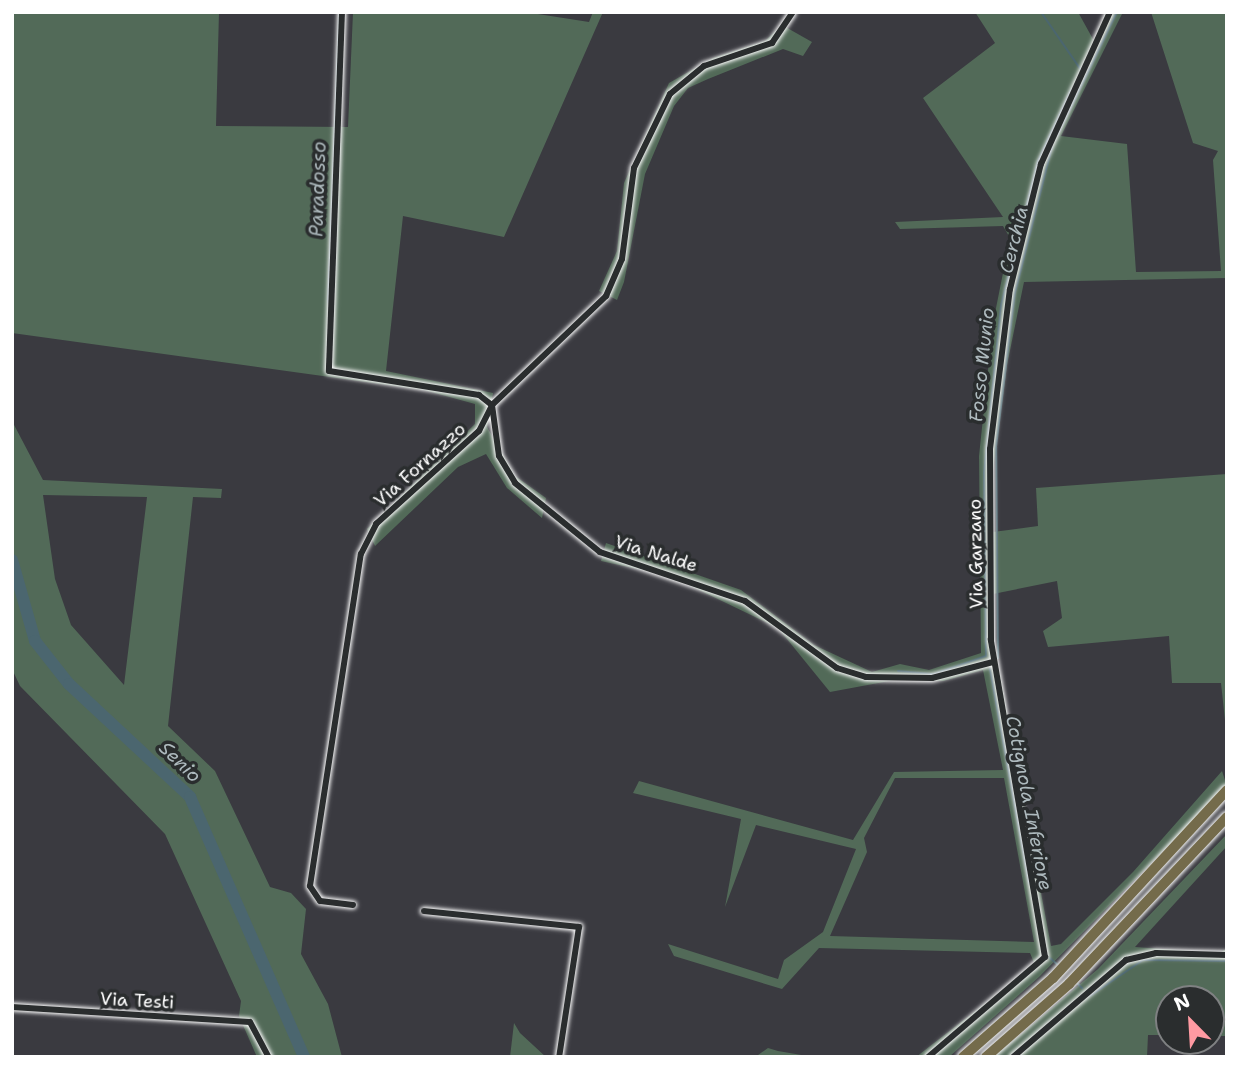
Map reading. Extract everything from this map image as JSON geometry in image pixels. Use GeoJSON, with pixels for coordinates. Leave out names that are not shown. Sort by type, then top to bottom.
{"type":"FeatureCollection","features":[{"type":"Feature","properties":{"kind":"highway"},"geometry":{"type":"LineString","coordinates":[[963,1057],[1053,978],[1227,790]]}},
{"type":"Feature","properties":{"kind":"highway"},"geometry":{"type":"LineString","coordinates":[[986,1057],[1069,984],[1227,817]]}},
{"type":"Feature","properties":{"kind":"street"},"geometry":{"type":"LineString","coordinates":[[342,12],[329,371],[425,383],[480,395],[492,405]]}},
{"type":"Feature","properties":{"kind":"street","name":"Via Fornazzo"},"geometry":{"type":"LineString","coordinates":[[353,905],[320,901],[310,886],[361,554],[376,524],[479,431],[492,405],[606,296],[622,259],[634,168],[670,94],[705,66],[772,43],[793,12]]}},
{"type":"Feature","properties":{"kind":"street","name":"Via Garzano"},"geometry":{"type":"LineString","coordinates":[[928,1057],[1045,957],[993,662],[990,449],[1010,289],[1041,164],[1110,12]]}},
{"type":"Feature","properties":{"kind":"street","name":"Via Nalde"},"geometry":{"type":"LineString","coordinates":[[492,405],[499,456],[515,483],[606,555],[676,573],[745,601],[849,673],[938,678],[993,662]]}},
{"type":"Feature","properties":{"kind":"street"},"geometry":{"type":"LineString","coordinates":[[424,911],[579,928],[559,1057]]}},
{"type":"Feature","properties":{"kind":"street"},"geometry":{"type":"LineString","coordinates":[[1013,1057],[1126,960],[1156,953],[1227,955]]}},
{"type":"Feature","properties":{"kind":"street","name":"Via Testi"},"geometry":{"type":"LineString","coordinates":[[12,1007],[250,1022],[257,1029],[268,1057]]}},
{"type":"Feature","properties":{"kind":"green space"},"geometry":{"type":"Polygon","coordinates":[[[12,12],[219,12],[216,126],[348,127],[353,12],[525,12],[589,22],[593,12],[603,12],[504,237],[403,216],[386,371],[493,393],[487,427],[515,476],[546,498],[542,518],[507,488],[486,454],[458,467],[375,546],[367,529],[475,424],[475,404],[424,390],[12,333],[12,12]]]}},
{"type":"Feature","properties":{"kind":"green space"},"geometry":{"type":"Polygon","coordinates":[[[975,12],[1078,12],[1094,41],[1106,12],[1123,12],[1061,136],[1127,144],[1136,272],[1221,271],[1213,160],[1218,151],[1193,143],[1151,12],[1227,12],[1227,278],[1024,282],[1007,365],[993,470],[993,532],[1038,526],[1036,488],[1227,474],[1227,739],[1221,683],[1172,683],[1169,636],[1048,647],[1043,631],[1062,618],[1057,581],[993,594],[994,643],[1051,946],[1061,944],[1133,872],[1222,771],[1227,786],[1039,977],[949,1057],[916,1057],[1035,965],[1030,953],[819,948],[782,989],[674,956],[668,944],[778,979],[784,960],[823,932],[856,849],[756,825],[725,907],[741,819],[633,793],[639,781],[853,840],[894,772],[1003,770],[983,670],[943,681],[900,679],[830,692],[778,628],[670,576],[601,561],[606,543],[741,590],[814,645],[872,672],[900,664],[929,670],[981,653],[979,456],[993,323],[1010,238],[1003,226],[900,229],[895,222],[1003,217],[923,98],[995,43],[975,12]],[[895,778],[864,838],[867,852],[830,936],[1034,942],[1004,778],[895,778]]]}},
{"type":"Feature","properties":{"kind":"green space"},"geometry":{"type":"Polygon","coordinates":[[[782,25],[812,42],[803,56],[783,49],[688,88],[674,106],[645,174],[624,282],[617,300],[599,291],[617,251],[624,183],[669,83],[713,58],[765,41],[782,25]]]}},
{"type":"Feature","properties":{"kind":"green space"},"geometry":{"type":"Polygon","coordinates":[[[12,421],[43,480],[222,489],[221,498],[193,497],[168,726],[215,771],[270,887],[291,893],[306,909],[301,954],[328,1004],[342,1057],[257,1057],[239,1016],[241,1001],[165,834],[20,686],[12,669],[12,421]],[[43,495],[55,579],[71,625],[124,685],[147,497],[43,495]]]}},
{"type":"Feature","properties":{"kind":"green space"},"geometry":{"type":"Polygon","coordinates":[[[1227,834],[1227,846],[1135,947],[1220,953],[1227,948],[1227,1036],[1225,985],[1155,985],[1155,1035],[1148,1035],[1147,1057],[994,1057],[1098,969],[1227,834]]]}},
{"type":"Feature","properties":{"kind":"green space"},"geometry":{"type":"Polygon","coordinates":[[[514,1023],[520,1033],[546,1057],[510,1057],[514,1023]]]}},
{"type":"Feature","properties":{"kind":"green space"},"geometry":{"type":"Polygon","coordinates":[[[768,1048],[778,1051],[813,1057],[758,1055],[768,1048]]]}},
{"type":"Feature","properties":{"kind":"waterway","name":"Fosso Munio"},"geometry":{"type":"LineString","coordinates":[[1041,12],[1081,70]]}},
{"type":"Feature","properties":{"kind":"waterway","name":"Cerchia"},"geometry":{"type":"LineString","coordinates":[[1057,136],[1117,12]]}},
{"type":"Feature","properties":{"kind":"waterway","name":"Paradosso"},"geometry":{"type":"LineString","coordinates":[[328,302],[339,14]]}},
{"type":"Feature","properties":{"kind":"waterway","name":"Fosso Munio"},"geometry":{"type":"LineString","coordinates":[[898,671],[934,674],[986,656],[984,473],[1001,305],[1038,161],[1071,90]]}},
{"type":"Feature","properties":{"kind":"waterway","name":"Cerchia"},"geometry":{"type":"LineString","coordinates":[[998,658],[996,447],[1015,293],[1052,147]]}},
{"type":"Feature","properties":{"kind":"waterway","name":"Senio"},"geometry":{"type":"LineString","coordinates":[[12,560],[35,641],[69,684],[190,797],[304,1057]]}},
{"type":"Feature","properties":{"kind":"waterway","name":"Cotignola Inferiore"},"geometry":{"type":"LineString","coordinates":[[990,669],[1029,883]]}},
{"type":"Feature","properties":{"kind":"waterway","name":"Cotignola Inferiore"},"geometry":{"type":"LineString","coordinates":[[1050,958],[1057,964]]}},
{"type":"Feature","properties":{"kind":"waterway","name":"Cotignola Inferiore"},"geometry":{"type":"LineString","coordinates":[[1090,996],[1143,960],[1227,961]]}},
{"type":"Feature","properties":{"kind":"waterway","name":"Cotignola Inferiore"},"geometry":{"type":"LineString","coordinates":[[1078,984],[1082,988]]}}]}
